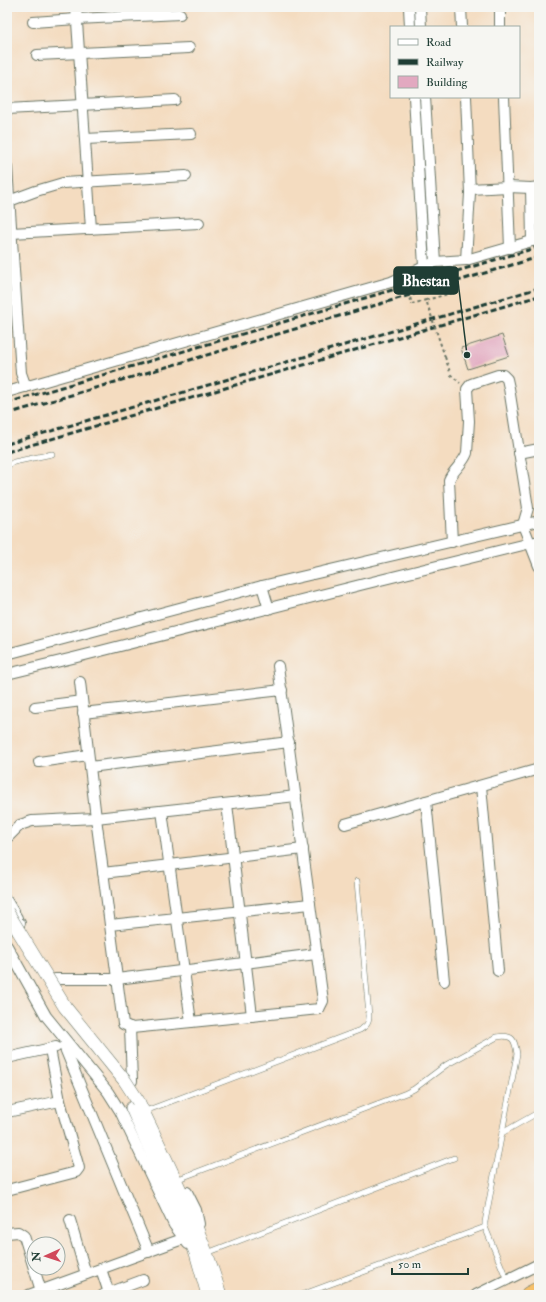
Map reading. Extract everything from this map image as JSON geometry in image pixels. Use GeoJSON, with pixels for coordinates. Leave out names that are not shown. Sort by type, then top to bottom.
{"type":"FeatureCollection","features":[{"type":"Feature","properties":{"kind":"highway"},"geometry":{"type":"LineString","coordinates":[[529,1295],[539,1290]]}},
{"type":"Feature","properties":{"kind":"street"},"geometry":{"type":"LineString","coordinates":[[76,7],[91,229]]}},
{"type":"Feature","properties":{"kind":"street"},"geometry":{"type":"LineString","coordinates":[[409,7],[410,26]]}},
{"type":"Feature","properties":{"kind":"street"},"geometry":{"type":"LineString","coordinates":[[420,7],[421,26]]}},
{"type":"Feature","properties":{"kind":"street"},"geometry":{"type":"LineString","coordinates":[[461,7],[462,26]]}},
{"type":"Feature","properties":{"kind":"street"},"geometry":{"type":"LineString","coordinates":[[500,7],[500,26]]}},
{"type":"Feature","properties":{"kind":"street"},"geometry":{"type":"LineString","coordinates":[[33,22],[180,14]]}},
{"type":"Feature","properties":{"kind":"street"},"geometry":{"type":"LineString","coordinates":[[37,55],[189,48]]}},
{"type":"Feature","properties":{"kind":"street"},"geometry":{"type":"LineString","coordinates":[[414,98],[424,266]]}},
{"type":"Feature","properties":{"kind":"street"},"geometry":{"type":"LineString","coordinates":[[425,98],[435,262]]}},
{"type":"Feature","properties":{"kind":"street"},"geometry":{"type":"LineString","coordinates":[[466,98],[470,189],[466,260]]}},
{"type":"Feature","properties":{"kind":"street"},"geometry":{"type":"LineString","coordinates":[[504,98],[510,248]]}},
{"type":"Feature","properties":{"kind":"street"},"geometry":{"type":"LineString","coordinates":[[7,109],[175,100]]}},
{"type":"Feature","properties":{"kind":"street"},"geometry":{"type":"LineString","coordinates":[[85,139],[191,134]]}},
{"type":"Feature","properties":{"kind":"street"},"geometry":{"type":"LineString","coordinates":[[7,167],[21,373],[26,387]]}},
{"type":"Feature","properties":{"kind":"street"},"geometry":{"type":"LineString","coordinates":[[9,201],[63,183],[186,176]]}},
{"type":"Feature","properties":{"kind":"street"},"geometry":{"type":"LineString","coordinates":[[7,392],[391,282],[435,262],[466,260],[536,240],[535,187],[470,189]]}},
{"type":"Feature","properties":{"kind":"street"},"geometry":{"type":"LineString","coordinates":[[11,233],[199,223]]}},
{"type":"Feature","properties":{"kind":"street"},"geometry":{"type":"LineString","coordinates":[[452,542],[449,480],[453,472],[467,454],[469,421],[467,390],[471,384],[498,375],[503,375],[507,379],[528,508],[523,525]]}},
{"type":"Feature","properties":{"kind":"street"},"geometry":{"type":"LineString","coordinates":[[519,453],[539,449]]}},
{"type":"Feature","properties":{"kind":"street"},"geometry":{"type":"LineString","coordinates":[[7,654],[262,586],[539,521],[528,508]]}},
{"type":"Feature","properties":{"kind":"street"},"geometry":{"type":"LineString","coordinates":[[523,525],[535,542],[539,566]]}},
{"type":"Feature","properties":{"kind":"street"},"geometry":{"type":"LineString","coordinates":[[7,674],[535,542]]}},
{"type":"Feature","properties":{"kind":"street"},"geometry":{"type":"LineString","coordinates":[[262,586],[269,609]]}},
{"type":"Feature","properties":{"kind":"street"},"geometry":{"type":"LineString","coordinates":[[80,682],[123,1024],[132,1028],[319,1009],[322,1001],[278,666]]}},
{"type":"Feature","properties":{"kind":"street"},"geometry":{"type":"LineString","coordinates":[[83,713],[282,690]]}},
{"type":"Feature","properties":{"kind":"street"},"geometry":{"type":"LineString","coordinates":[[35,707],[82,701]]}},
{"type":"Feature","properties":{"kind":"street"},"geometry":{"type":"LineString","coordinates":[[90,767],[289,742]]}},
{"type":"Feature","properties":{"kind":"street"},"geometry":{"type":"LineString","coordinates":[[39,762],[88,755]]}},
{"type":"Feature","properties":{"kind":"street"},"geometry":{"type":"LineString","coordinates":[[345,824],[539,769]]}},
{"type":"Feature","properties":{"kind":"street"},"geometry":{"type":"LineString","coordinates":[[480,786],[498,972]]}},
{"type":"Feature","properties":{"kind":"street"},"geometry":{"type":"LineString","coordinates":[[7,838],[20,825],[32,821],[96,818],[296,796]]}},
{"type":"Feature","properties":{"kind":"street"},"geometry":{"type":"LineString","coordinates":[[426,801],[444,981]]}},
{"type":"Feature","properties":{"kind":"street"},"geometry":{"type":"LineString","coordinates":[[227,804],[252,1016]]}},
{"type":"Feature","properties":{"kind":"street"},"geometry":{"type":"LineString","coordinates":[[162,811],[191,1022]]}},
{"type":"Feature","properties":{"kind":"street"},"geometry":{"type":"LineString","coordinates":[[103,873],[303,849]]}},
{"type":"Feature","properties":{"kind":"street"},"geometry":{"type":"LineString","coordinates":[[7,901],[68,1001],[132,1081],[148,1110],[196,1210],[208,1295]]}},
{"type":"Feature","properties":{"kind":"street"},"geometry":{"type":"LineString","coordinates":[[110,925],[310,904]]}},
{"type":"Feature","properties":{"kind":"street"},"geometry":{"type":"LineString","coordinates":[[7,912],[66,1007],[126,1081],[187,1238]]}},
{"type":"Feature","properties":{"kind":"street"},"geometry":{"type":"LineString","coordinates":[[20,923],[7,929],[58,1012],[134,1104],[186,1205],[202,1252],[220,1295]]}},
{"type":"Feature","properties":{"kind":"street"},"geometry":{"type":"LineString","coordinates":[[7,946],[46,1016],[66,1045],[108,1092],[116,1105],[174,1226],[202,1252]]}},
{"type":"Feature","properties":{"kind":"street"},"geometry":{"type":"LineString","coordinates":[[55,979],[117,978],[316,954]]}},
{"type":"Feature","properties":{"kind":"street"},"geometry":{"type":"LineString","coordinates":[[130,1027],[132,1081]]}},
{"type":"Feature","properties":{"kind":"street"},"geometry":{"type":"LineString","coordinates":[[7,1058],[66,1045]]}},
{"type":"Feature","properties":{"kind":"street"},"geometry":{"type":"LineString","coordinates":[[66,1045],[149,1252]]}},
{"type":"Feature","properties":{"kind":"street"},"geometry":{"type":"LineString","coordinates":[[7,1190],[76,1172],[79,1168],[60,1101],[50,1049]]}},
{"type":"Feature","properties":{"kind":"street"},"geometry":{"type":"LineString","coordinates":[[7,1112],[60,1101]]}},
{"type":"Feature","properties":{"kind":"street"},"geometry":{"type":"LineString","coordinates":[[70,1220],[86,1274]]}},
{"type":"Feature","properties":{"kind":"street"},"geometry":{"type":"LineString","coordinates":[[7,1233],[18,1232],[24,1236],[41,1291]]}},
{"type":"Feature","properties":{"kind":"street"},"geometry":{"type":"LineString","coordinates":[[29,1295],[187,1238]]}},
{"type":"Feature","properties":{"kind":"street"},"geometry":{"type":"LineString","coordinates":[[476,1295],[539,1264]]}},
{"type":"Feature","properties":{"kind":"street"},"geometry":{"type":"LineString","coordinates":[[102,1269],[112,1293],[144,1280]]}},
{"type":"Feature","properties":{"kind":"lane"},"geometry":{"type":"LineString","coordinates":[[7,466],[14,462],[52,454]]}},
{"type":"Feature","properties":{"kind":"lane"},"geometry":{"type":"LineString","coordinates":[[148,1110],[360,1030],[367,1026],[369,1016],[357,881]]}},
{"type":"Feature","properties":{"kind":"lane"},"geometry":{"type":"LineString","coordinates":[[181,1178],[406,1093],[414,1089],[446,1065],[497,1037],[506,1036],[516,1043],[517,1054],[485,1227],[507,1280]]}},
{"type":"Feature","properties":{"kind":"lane"},"geometry":{"type":"LineString","coordinates":[[502,1133],[539,1112]]}},
{"type":"Feature","properties":{"kind":"lane"},"geometry":{"type":"LineString","coordinates":[[202,1252],[454,1158]]}},
{"type":"Feature","properties":{"kind":"lane"},"geometry":{"type":"LineString","coordinates":[[301,1295],[485,1227]]}},
{"type":"Feature","properties":{"kind":"path"},"geometry":{"type":"LineString","coordinates":[[453,266],[405,280],[412,304],[456,292]]}},
{"type":"Feature","properties":{"kind":"path"},"geometry":{"type":"LineString","coordinates":[[426,300],[451,375],[460,383],[469,387]]}},
{"type":"Feature","properties":{"kind":"building"},"geometry":{"type":"Polygon","coordinates":[[[502,335],[509,356],[468,369],[461,348],[502,335]]]}},
{"type":"Feature","properties":{"kind":"railway"},"geometry":{"type":"LineString","coordinates":[[7,403],[539,247]]}},
{"type":"Feature","properties":{"kind":"railway"},"geometry":{"type":"LineString","coordinates":[[7,414],[539,257]]}},
{"type":"Feature","properties":{"kind":"railway"},"geometry":{"type":"LineString","coordinates":[[7,444],[539,288]]}},
{"type":"Feature","properties":{"kind":"railway"},"geometry":{"type":"LineString","coordinates":[[7,452],[539,296]]}},
{"type":"Feature","properties":{"kind":"place","name":"Bhestan"},"geometry":{"type":"Point","coordinates":[467,355]}}]}
